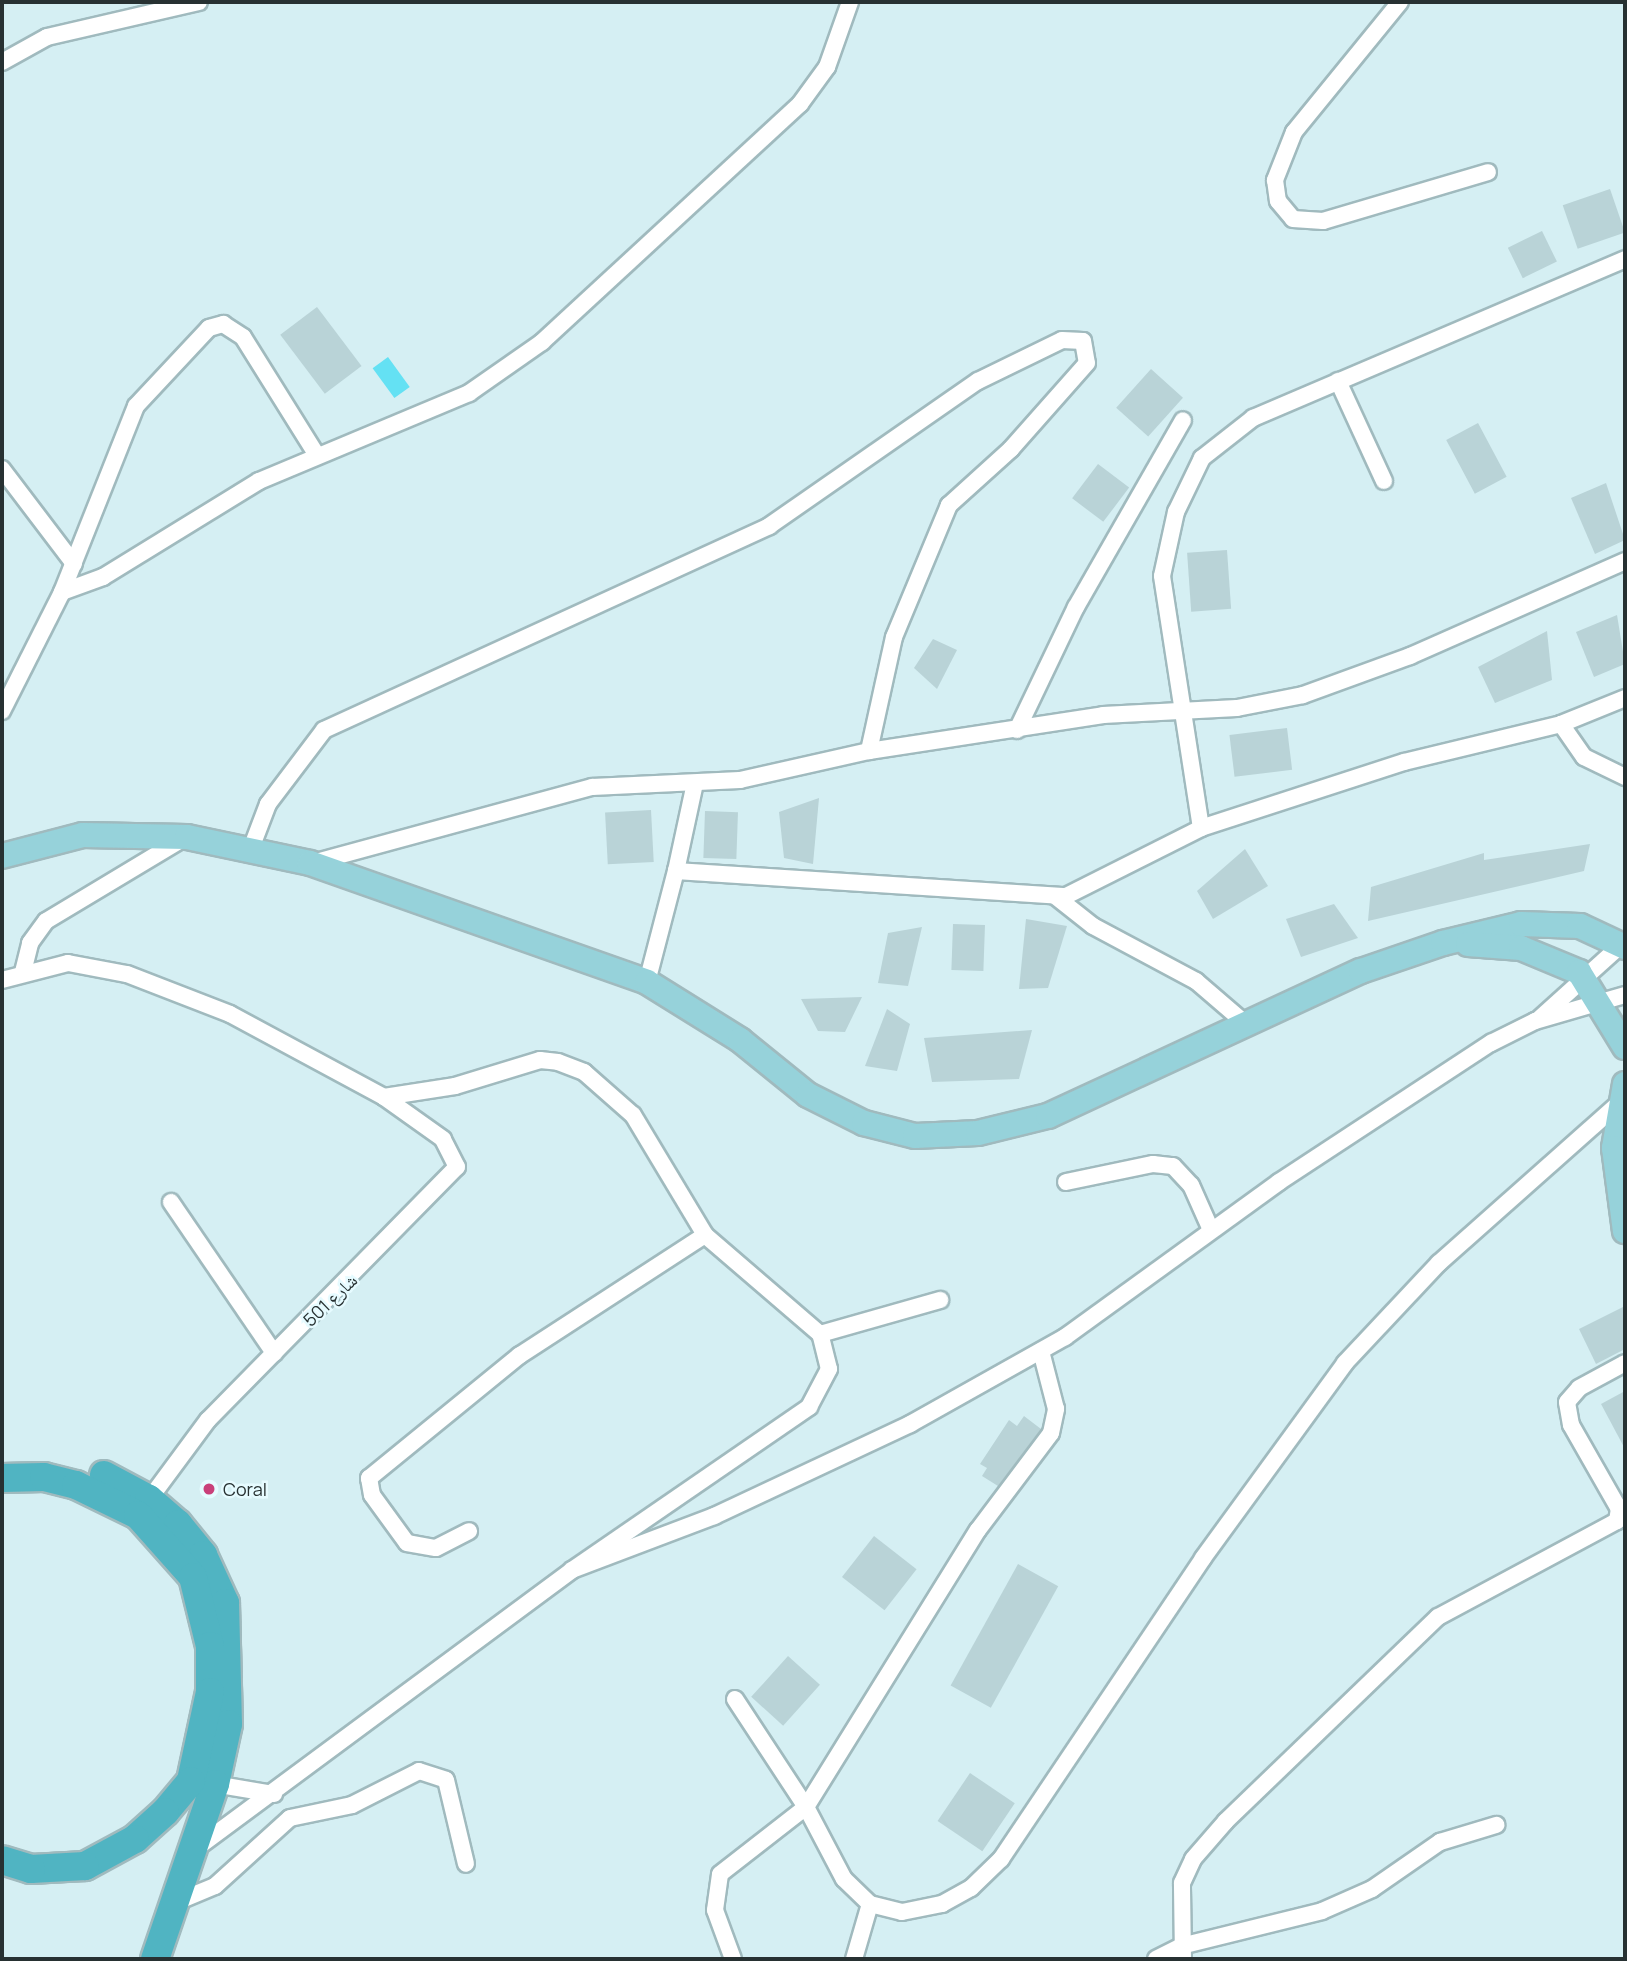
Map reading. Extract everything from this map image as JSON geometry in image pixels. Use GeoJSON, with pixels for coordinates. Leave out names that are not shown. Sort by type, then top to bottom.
{"type":"FeatureCollection","features":[{"type":"Feature","properties":{"kind":"highway"},"geometry":{"type":"LineString","coordinates":[[2,1463],[47,1460],[80,1467],[144,1507],[180,1557],[204,1605],[210,1692],[203,1783],[190,1852],[155,1959]]}},
{"type":"Feature","properties":{"kind":"highway"},"geometry":{"type":"LineString","coordinates":[[2,1478],[44,1477],[144,1507]]}},
{"type":"Feature","properties":{"kind":"highway"},"geometry":{"type":"LineString","coordinates":[[2,1860],[31,1869],[85,1866],[135,1839],[203,1783]]}},
{"type":"Feature","properties":{"kind":"main road"},"geometry":{"type":"LineString","coordinates":[[2,856],[83,835],[187,837],[252,846],[310,863],[647,982],[702,1013],[808,1095],[864,1123],[915,1136],[978,1133],[1048,1116],[1361,971],[1443,943],[1521,924],[1580,926],[1623,946]]}},
{"type":"Feature","properties":{"kind":"main road"},"geometry":{"type":"LineString","coordinates":[[1443,943],[1521,948],[1556,958],[1584,980],[1601,1003],[1625,1047]]}},
{"type":"Feature","properties":{"kind":"main road"},"geometry":{"type":"LineString","coordinates":[[1622,1094],[1614,1148],[1625,1231]]}},
{"type":"Feature","properties":{"kind":"street"},"geometry":{"type":"LineString","coordinates":[[2,62],[47,37],[199,2]]}},
{"type":"Feature","properties":{"kind":"street"},"geometry":{"type":"LineString","coordinates":[[62,592],[103,578],[199,514],[316,454],[468,393],[542,342],[800,104],[827,67],[850,2]]}},
{"type":"Feature","properties":{"kind":"street"},"geometry":{"type":"LineString","coordinates":[[1400,2],[1294,132],[1275,180],[1278,201],[1293,219],[1323,221],[1488,172]]}},
{"type":"Feature","properties":{"kind":"street"},"geometry":{"type":"LineString","coordinates":[[1201,828],[1187,712],[1162,576],[1191,475],[1228,433],[1338,382],[1625,259]]}},
{"type":"Feature","properties":{"kind":"street"},"geometry":{"type":"LineString","coordinates":[[2,711],[62,592],[136,406],[188,347],[218,324],[235,330],[253,349],[316,454]]}},
{"type":"Feature","properties":{"kind":"street"},"geometry":{"type":"LineString","coordinates":[[252,846],[281,783],[324,730],[769,526],[978,381],[1062,340],[1083,341],[1087,363],[1011,449],[949,505],[894,637],[869,751]]}},
{"type":"Feature","properties":{"kind":"street"},"geometry":{"type":"LineString","coordinates":[[1338,382],[1384,481]]}},
{"type":"Feature","properties":{"kind":"street"},"geometry":{"type":"LineString","coordinates":[[1017,730],[1076,607],[1183,420]]}},
{"type":"Feature","properties":{"kind":"street"},"geometry":{"type":"LineString","coordinates":[[2,469],[74,564]]}},
{"type":"Feature","properties":{"kind":"street"},"geometry":{"type":"LineString","coordinates":[[310,863],[558,793],[695,783],[811,769],[869,751],[1102,715],[1187,712],[1304,695],[1625,561]]}},
{"type":"Feature","properties":{"kind":"street"},"geometry":{"type":"LineString","coordinates":[[676,871],[1055,896],[1074,893],[1201,828],[1404,762],[1561,724],[1625,698]]}},
{"type":"Feature","properties":{"kind":"street"},"geometry":{"type":"LineString","coordinates":[[1561,724],[1584,757],[1625,777]]}},
{"type":"Feature","properties":{"kind":"street"},"geometry":{"type":"LineString","coordinates":[[647,982],[676,871],[695,783]]}},
{"type":"Feature","properties":{"kind":"street"},"geometry":{"type":"LineString","coordinates":[[23,972],[30,943],[47,921],[187,837]]}},
{"type":"Feature","properties":{"kind":"street"},"geometry":{"type":"LineString","coordinates":[[1055,896],[1093,926],[1196,981],[1246,1024]]}},
{"type":"Feature","properties":{"kind":"street"},"geometry":{"type":"LineString","coordinates":[[572,1570],[820,1470],[1041,1351],[1395,1104],[1535,1021],[1623,946]]}},
{"type":"Feature","properties":{"kind":"street"},"geometry":{"type":"LineString","coordinates":[[2,980],[23,972],[85,964],[163,986],[305,1050],[384,1097],[455,1086],[540,1060],[584,1072],[610,1090],[658,1148],[705,1235],[820,1334],[829,1369],[810,1407],[572,1570],[274,1794],[190,1852]]}},
{"type":"Feature","properties":{"kind":"street"},"geometry":{"type":"LineString","coordinates":[[1535,1021],[1625,995]]}},
{"type":"Feature","properties":{"kind":"street"},"geometry":{"type":"LineString","coordinates":[[735,1699],[806,1807],[844,1879],[870,1904],[902,1912],[943,1905],[971,1888],[1001,1858],[1203,1558],[1345,1363],[1439,1263],[1622,1094]]}},
{"type":"Feature","properties":{"kind":"street","name":"شارع 501"},"geometry":{"type":"LineString","coordinates":[[144,1507],[208,1420],[457,1167],[443,1139],[384,1097]]}},
{"type":"Feature","properties":{"kind":"street"},"geometry":{"type":"LineString","coordinates":[[1066,1182],[1153,1164],[1173,1166],[1191,1185],[1211,1230]]}},
{"type":"Feature","properties":{"kind":"street"},"geometry":{"type":"LineString","coordinates":[[171,1202],[274,1353]]}},
{"type":"Feature","properties":{"kind":"street"},"geometry":{"type":"LineString","coordinates":[[468,1531],[436,1548],[407,1544],[372,1495],[369,1478],[520,1356],[705,1235]]}},
{"type":"Feature","properties":{"kind":"street"},"geometry":{"type":"LineString","coordinates":[[820,1334],[940,1300]]}},
{"type":"Feature","properties":{"kind":"street"},"geometry":{"type":"LineString","coordinates":[[733,1959],[715,1910],[720,1874],[806,1807],[978,1530],[1051,1433],[1056,1409],[1041,1351]]}},
{"type":"Feature","properties":{"kind":"street"},"geometry":{"type":"LineString","coordinates":[[1182,1953],[1182,1883],[1202,1846],[1408,1641],[1480,1593],[1617,1521],[1619,1509],[1571,1425],[1567,1402],[1579,1388],[1625,1363]]}},
{"type":"Feature","properties":{"kind":"street"},"geometry":{"type":"LineString","coordinates":[[171,1904],[215,1886],[290,1818],[352,1805],[419,1771],[446,1780],[466,1864]]}},
{"type":"Feature","properties":{"kind":"street"},"geometry":{"type":"LineString","coordinates":[[203,1783],[274,1794]]}},
{"type":"Feature","properties":{"kind":"street"},"geometry":{"type":"LineString","coordinates":[[1156,1959],[1322,1911],[1372,1889],[1440,1842],[1496,1825]]}},
{"type":"Feature","properties":{"kind":"street"},"geometry":{"type":"LineString","coordinates":[[855,1959],[870,1904]]}},
{"type":"Feature","properties":{"kind":"water"},"geometry":{"type":"Polygon","coordinates":[[[388,357],[410,387],[394,398],[373,368],[388,357]]]}},
{"type":"Feature","properties":{"kind":"building"},"geometry":{"type":"Polygon","coordinates":[[[1610,189],[1625,232],[1578,249],[1563,205],[1610,189]]]}},
{"type":"Feature","properties":{"kind":"building"},"geometry":{"type":"Polygon","coordinates":[[[1542,231],[1557,262],[1523,278],[1508,248],[1542,231]]]}},
{"type":"Feature","properties":{"kind":"building"},"geometry":{"type":"Polygon","coordinates":[[[317,307],[362,366],[325,394],[280,335],[317,307]]]}},
{"type":"Feature","properties":{"kind":"building"},"geometry":{"type":"Polygon","coordinates":[[[1151,369],[1183,398],[1148,436],[1116,408],[1151,369]]]}},
{"type":"Feature","properties":{"kind":"building"},"geometry":{"type":"Polygon","coordinates":[[[1478,423],[1507,477],[1475,494],[1446,440],[1478,423]]]}},
{"type":"Feature","properties":{"kind":"building"},"geometry":{"type":"Polygon","coordinates":[[[1098,464],[1129,487],[1103,522],[1072,498],[1098,464]]]}},
{"type":"Feature","properties":{"kind":"building"},"geometry":{"type":"Polygon","coordinates":[[[1606,483],[1625,540],[1595,554],[1571,498],[1606,483]]]}},
{"type":"Feature","properties":{"kind":"building"},"geometry":{"type":"Polygon","coordinates":[[[1227,550],[1231,609],[1191,612],[1187,553],[1227,550]]]}},
{"type":"Feature","properties":{"kind":"building"},"geometry":{"type":"Polygon","coordinates":[[[1617,615],[1625,664],[1594,677],[1576,632],[1617,615]]]}},
{"type":"Feature","properties":{"kind":"building"},"geometry":{"type":"Polygon","coordinates":[[[1547,631],[1552,680],[1495,703],[1478,667],[1547,631]]]}},
{"type":"Feature","properties":{"kind":"building"},"geometry":{"type":"Polygon","coordinates":[[[933,639],[957,650],[937,689],[914,668],[933,639]]]}},
{"type":"Feature","properties":{"kind":"building"},"geometry":{"type":"Polygon","coordinates":[[[1287,728],[1292,770],[1235,777],[1229,735],[1287,728]]]}},
{"type":"Feature","properties":{"kind":"building"},"geometry":{"type":"Polygon","coordinates":[[[819,798],[813,864],[784,858],[779,812],[819,798]]]}},
{"type":"Feature","properties":{"kind":"building"},"geometry":{"type":"Polygon","coordinates":[[[651,810],[654,862],[608,864],[605,812],[651,810]]]}},
{"type":"Feature","properties":{"kind":"building"},"geometry":{"type":"Polygon","coordinates":[[[705,811],[738,812],[736,859],[703,858],[705,811]]]}},
{"type":"Feature","properties":{"kind":"building"},"geometry":{"type":"Polygon","coordinates":[[[1590,844],[1584,871],[1368,921],[1371,887],[1484,853],[1484,860],[1590,844]]]}},
{"type":"Feature","properties":{"kind":"building"},"geometry":{"type":"Polygon","coordinates":[[[1245,849],[1268,886],[1213,919],[1197,891],[1245,849]]]}},
{"type":"Feature","properties":{"kind":"building"},"geometry":{"type":"Polygon","coordinates":[[[1334,904],[1358,938],[1301,957],[1286,919],[1334,904]]]}},
{"type":"Feature","properties":{"kind":"building"},"geometry":{"type":"Polygon","coordinates":[[[1026,919],[1067,926],[1048,988],[1019,989],[1026,919]]]}},
{"type":"Feature","properties":{"kind":"building"},"geometry":{"type":"Polygon","coordinates":[[[953,924],[985,925],[983,971],[951,970],[953,924]]]}},
{"type":"Feature","properties":{"kind":"building"},"geometry":{"type":"Polygon","coordinates":[[[922,927],[908,986],[878,983],[888,933],[922,927]]]}},
{"type":"Feature","properties":{"kind":"building"},"geometry":{"type":"Polygon","coordinates":[[[862,997],[845,1032],[818,1031],[801,999],[862,997]]]}},
{"type":"Feature","properties":{"kind":"building"},"geometry":{"type":"Polygon","coordinates":[[[887,1009],[910,1024],[897,1071],[865,1066],[887,1009]]]}},
{"type":"Feature","properties":{"kind":"building"},"geometry":{"type":"Polygon","coordinates":[[[1032,1030],[1019,1079],[932,1082],[924,1038],[1032,1030]]]}},
{"type":"Feature","properties":{"kind":"building"},"geometry":{"type":"Polygon","coordinates":[[[1625,1306],[1625,1349],[1596,1364],[1579,1329],[1625,1306]]]}},
{"type":"Feature","properties":{"kind":"building"},"geometry":{"type":"Polygon","coordinates":[[[1625,1391],[1625,1449],[1601,1404],[1625,1391]]]}},
{"type":"Feature","properties":{"kind":"building"},"geometry":{"type":"Polygon","coordinates":[[[1024,1416],[1041,1429],[998,1486],[982,1476],[987,1468],[980,1464],[1009,1420],[1017,1426],[1024,1416]]]}},
{"type":"Feature","properties":{"kind":"building"},"geometry":{"type":"Polygon","coordinates":[[[874,1536],[917,1569],[885,1610],[842,1577],[874,1536]]]}},
{"type":"Feature","properties":{"kind":"building"},"geometry":{"type":"Polygon","coordinates":[[[1018,1564],[1058,1586],[991,1708],[951,1686],[1018,1564]]]}},
{"type":"Feature","properties":{"kind":"building"},"geometry":{"type":"Polygon","coordinates":[[[788,1656],[820,1685],[783,1726],[751,1697],[788,1656]]]}},
{"type":"Feature","properties":{"kind":"building"},"geometry":{"type":"Polygon","coordinates":[[[970,1773],[1015,1803],[982,1851],[938,1821],[970,1773]]]}},
{"type":"Feature","properties":{"kind":"place","name":"Coral"},"geometry":{"type":"Point","coordinates":[209,1489]}}]}
